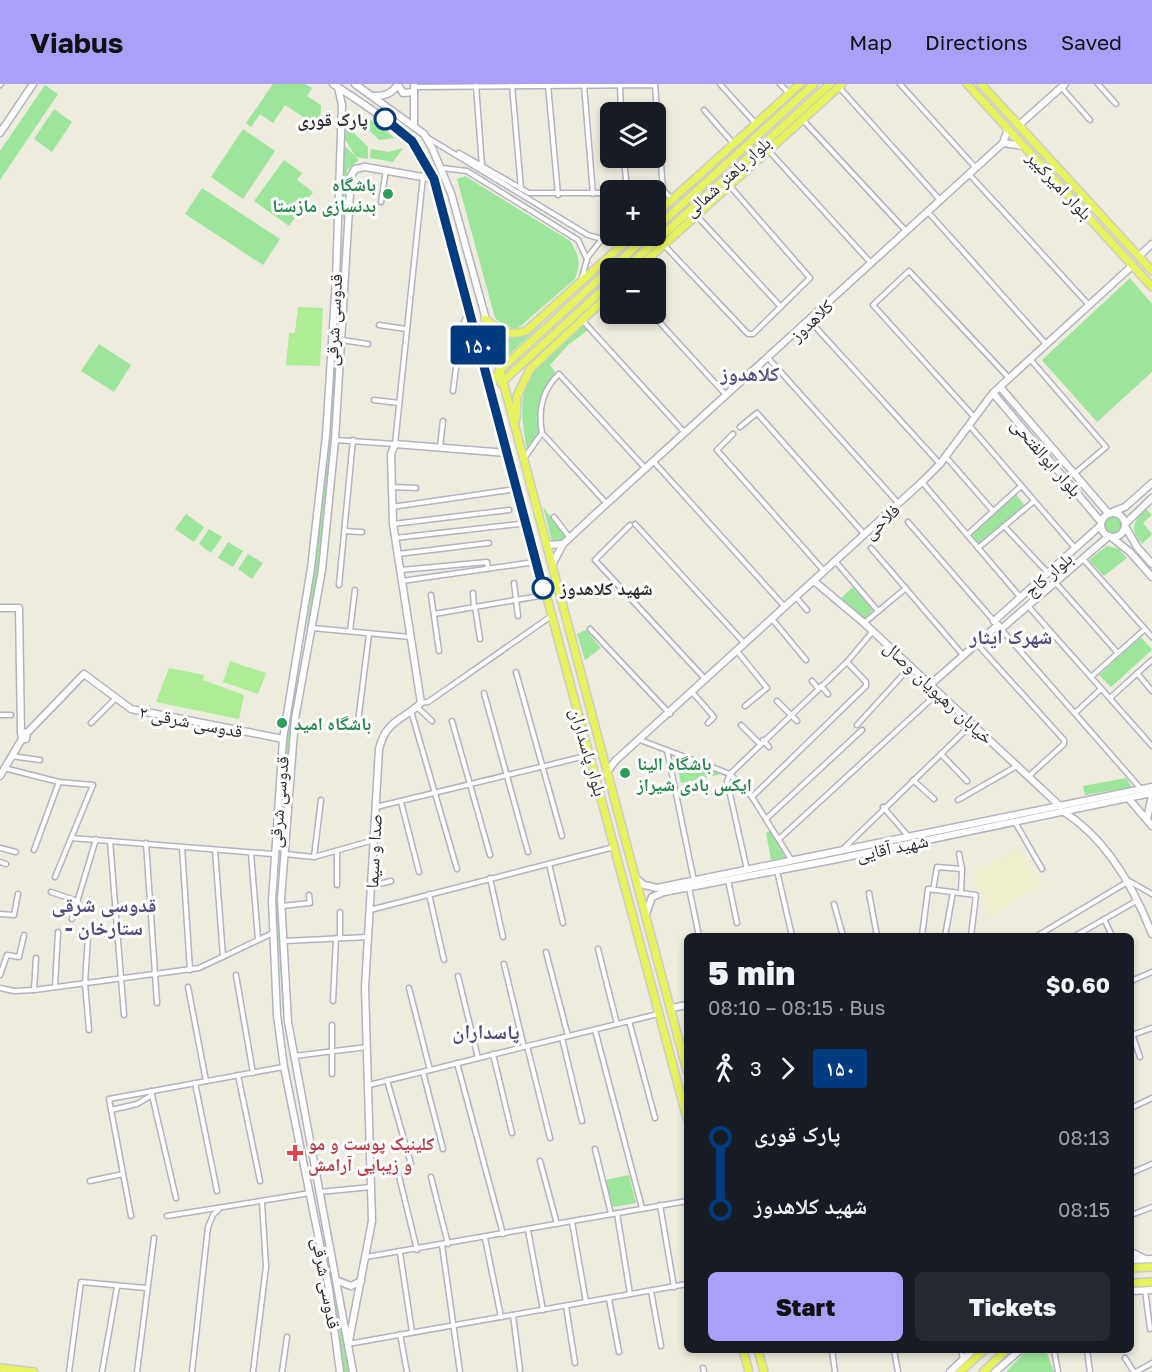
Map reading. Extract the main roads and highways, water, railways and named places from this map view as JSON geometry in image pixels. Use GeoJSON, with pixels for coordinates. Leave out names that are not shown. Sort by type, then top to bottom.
{"type":"FeatureCollection","features":[{"type":"Feature","properties":{"kind":"main road"},"geometry":{"type":"LineString","coordinates":[[666,204],[800,84]]}},
{"type":"Feature","properties":{"kind":"main road","name":"بلوار باهنر شمالی"},"geometry":{"type":"LineString","coordinates":[[666,219],[745,144],[814,84]]}},
{"type":"Feature","properties":{"kind":"main road","name":"بلوار باهنر شمالی"},"geometry":{"type":"LineString","coordinates":[[666,231],[830,84]]}},
{"type":"Feature","properties":{"kind":"main road","name":"بلوار امیرکبیر"},"geometry":{"type":"LineString","coordinates":[[967,84],[1152,287]]}},
{"type":"Feature","properties":{"kind":"main road","name":"بلوار امیرکبیر"},"geometry":{"type":"LineString","coordinates":[[981,84],[1152,271]]}},
{"type":"Feature","properties":{"kind":"main road"},"geometry":{"type":"LineString","coordinates":[[649,258],[840,86]]}},
{"type":"Feature","properties":{"kind":"main road"},"geometry":{"type":"LineString","coordinates":[[722,154],[745,144]]}},
{"type":"Feature","properties":{"kind":"main road"},"geometry":{"type":"LineString","coordinates":[[666,237],[681,229]]}},
{"type":"Feature","properties":{"kind":"main road"},"geometry":{"type":"LineString","coordinates":[[485,319],[497,329],[516,334],[526,331],[621,246]]}},
{"type":"Feature","properties":{"kind":"main road"},"geometry":{"type":"LineString","coordinates":[[623,258],[635,246]]}},
{"type":"Feature","properties":{"kind":"main road","name":"بلوار باهنر شمالی"},"geometry":{"type":"LineString","coordinates":[[637,258],[650,246]]}},
{"type":"Feature","properties":{"kind":"main road"},"geometry":{"type":"LineString","coordinates":[[490,386],[500,370],[600,279]]}},
{"type":"Feature","properties":{"kind":"main road"},"geometry":{"type":"LineString","coordinates":[[490,386],[502,383],[600,293]]}},
{"type":"Feature","properties":{"kind":"main road"},"geometry":{"type":"LineString","coordinates":[[516,428],[517,396],[522,381],[530,369],[600,303]]}},
{"type":"Feature","properties":{"kind":"main road"},"geometry":{"type":"LineString","coordinates":[[564,337],[575,314]]}},
{"type":"Feature","properties":{"kind":"main road"},"geometry":{"type":"LineString","coordinates":[[541,320],[561,315]]}},
{"type":"Feature","properties":{"kind":"main road"},"geometry":{"type":"LineString","coordinates":[[548,339],[564,337]]}},
{"type":"Feature","properties":{"kind":"main road","name":"بلوار پاسداران"},"geometry":{"type":"LineString","coordinates":[[500,370],[684,1059]]}},
{"type":"Feature","properties":{"kind":"main road","name":"بلوار پاسداران"},"geometry":{"type":"LineString","coordinates":[[490,386],[535,562],[590,755],[684,1107]]}},
{"type":"Feature","properties":{"kind":"main road"},"geometry":{"type":"LineString","coordinates":[[564,664],[578,659]]}},
{"type":"Feature","properties":{"kind":"main road"},"geometry":{"type":"LineString","coordinates":[[1134,1268],[1152,1267]]}},
{"type":"Feature","properties":{"kind":"main road"},"geometry":{"type":"LineString","coordinates":[[1134,1283],[1152,1282]]}},
{"type":"Feature","properties":{"kind":"main road"},"geometry":{"type":"LineString","coordinates":[[744,1353],[749,1372]]}},
{"type":"Feature","properties":{"kind":"main road"},"geometry":{"type":"LineString","coordinates":[[759,1353],[764,1372]]}},
{"type":"Feature","properties":{"kind":"main road"},"geometry":{"type":"LineString","coordinates":[[960,1372],[981,1353]]}},
{"type":"Feature","properties":{"kind":"main road"},"geometry":{"type":"LineString","coordinates":[[983,1372],[1003,1353]]}},
{"type":"Feature","properties":{"kind":"main road"},"geometry":{"type":"LineString","coordinates":[[0,1368],[34,1372]]}},
{"type":"Feature","properties":{"kind":"place","name":"پارک قوری"},"geometry":{"type":"Point","coordinates":[385,119]}},
{"type":"Feature","properties":{"kind":"place","name":"باشگاه بدنسازی مازستا"},"geometry":{"type":"Point","coordinates":[388,194]}},
{"type":"Feature","properties":{"kind":"place","name":"شهید کلاهدوز"},"geometry":{"type":"Point","coordinates":[543,588]}},
{"type":"Feature","properties":{"kind":"place","name":"باشگاه امید"},"geometry":{"type":"Point","coordinates":[282,723]}},
{"type":"Feature","properties":{"kind":"place","name":"باشگاه الینا ایکس بادی شیراز"},"geometry":{"type":"Point","coordinates":[625,773]}},
{"type":"Feature","properties":{"kind":"place","name":"کلینیک پوست و مو و زیبایی آرامش"},"geometry":{"type":"Point","coordinates":[295,1153]}},
{"type":"Feature","properties":{"kind":"district","name":"کلاهدوز"},"geometry":{"type":"Point","coordinates":[750,373]}},
{"type":"Feature","properties":{"kind":"district","name":"شهرک ایثار"},"geometry":{"type":"Point","coordinates":[1011,636]}},
{"type":"Feature","properties":{"kind":"district","name":"قدوسی شرقی - ستارخان"},"geometry":{"type":"Point","coordinates":[104,916]}},
{"type":"Feature","properties":{"kind":"district","name":"پاسداران"},"geometry":{"type":"Point","coordinates":[486,1031]}}]}
